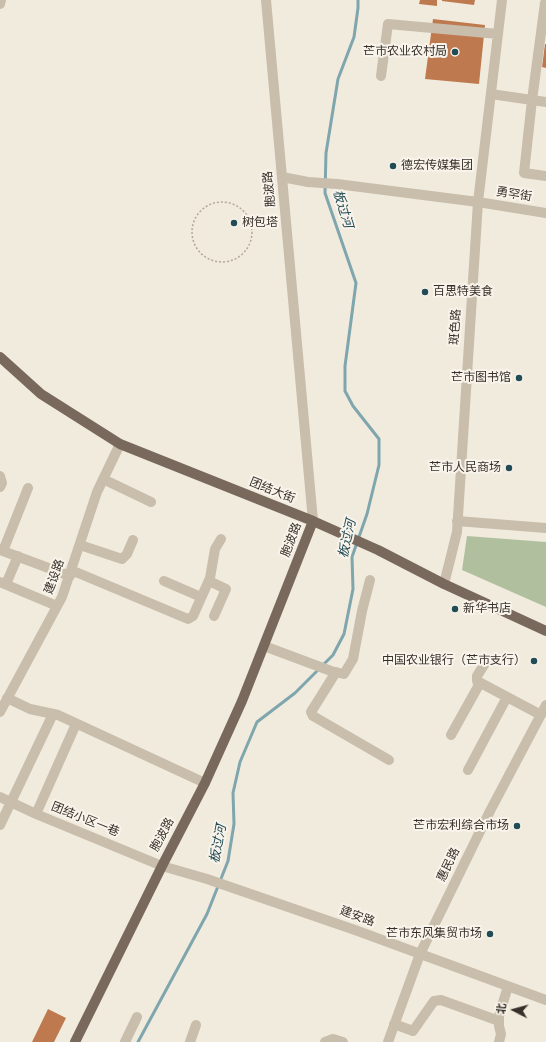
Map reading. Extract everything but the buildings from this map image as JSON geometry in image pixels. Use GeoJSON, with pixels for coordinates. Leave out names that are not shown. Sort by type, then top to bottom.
{"type":"FeatureCollection","features":[{"type":"Feature","properties":{"kind":"main road","name":"团结大街"},"geometry":{"type":"LineString","coordinates":[[0,357],[41,394],[120,444],[313,521],[378,550],[444,584],[546,631]]}},
{"type":"Feature","properties":{"kind":"main road","name":"胞波路"},"geometry":{"type":"LineString","coordinates":[[75,1042],[205,783],[242,701],[313,521]]}},
{"type":"Feature","properties":{"kind":"street","name":"胞波路"},"geometry":{"type":"LineString","coordinates":[[266,0],[313,521]]}},
{"type":"Feature","properties":{"kind":"street","name":"斑色路"},"geometry":{"type":"LineString","coordinates":[[444,584],[457,532],[478,202],[502,0]]}},
{"type":"Feature","properties":{"kind":"street"},"geometry":{"type":"LineString","coordinates":[[545,3],[524,173],[546,176]]}},
{"type":"Feature","properties":{"kind":"street"},"geometry":{"type":"LineString","coordinates":[[381,76],[388,24],[498,34]]}},
{"type":"Feature","properties":{"kind":"street"},"geometry":{"type":"LineString","coordinates":[[491,94],[546,102]]}},
{"type":"Feature","properties":{"kind":"street","name":"勇罕街"},"geometry":{"type":"LineString","coordinates":[[282,177],[308,182],[337,184],[478,202],[546,213]]}},
{"type":"Feature","properties":{"kind":"street","name":"建设路"},"geometry":{"type":"LineString","coordinates":[[0,712],[62,596],[97,492],[120,444]]}},
{"type":"Feature","properties":{"kind":"street"},"geometry":{"type":"LineString","coordinates":[[0,476],[2,483],[0,486]]}},
{"type":"Feature","properties":{"kind":"street"},"geometry":{"type":"LineString","coordinates":[[103,479],[151,502]]}},
{"type":"Feature","properties":{"kind":"street"},"geometry":{"type":"LineString","coordinates":[[28,488],[1,550],[71,573],[188,619],[193,616],[209,581],[215,549],[221,539]]}},
{"type":"Feature","properties":{"kind":"street"},"geometry":{"type":"LineString","coordinates":[[457,521],[546,528]]}},
{"type":"Feature","properties":{"kind":"street"},"geometry":{"type":"LineString","coordinates":[[80,545],[122,559],[127,554],[133,540]]}},
{"type":"Feature","properties":{"kind":"street"},"geometry":{"type":"LineString","coordinates":[[18,556],[3,583],[57,606]]}},
{"type":"Feature","properties":{"kind":"street"},"geometry":{"type":"LineString","coordinates":[[264,646],[308,663],[344,674],[353,660],[362,611],[370,580]]}},
{"type":"Feature","properties":{"kind":"street"},"geometry":{"type":"LineString","coordinates":[[164,581],[201,597]]}},
{"type":"Feature","properties":{"kind":"street"},"geometry":{"type":"LineString","coordinates":[[209,581],[226,589],[214,616]]}},
{"type":"Feature","properties":{"kind":"street"},"geometry":{"type":"LineString","coordinates":[[487,660],[478,676],[477,681],[541,716]]}},
{"type":"Feature","properties":{"kind":"street"},"geometry":{"type":"LineString","coordinates":[[334,672],[311,712],[313,716],[389,760]]}},
{"type":"Feature","properties":{"kind":"street"},"geometry":{"type":"LineString","coordinates":[[451,734],[480,683]]}},
{"type":"Feature","properties":{"kind":"street"},"geometry":{"type":"LineString","coordinates":[[468,770],[507,697]]}},
{"type":"Feature","properties":{"kind":"street"},"geometry":{"type":"LineString","coordinates":[[8,698],[30,709],[58,715],[205,783]]}},
{"type":"Feature","properties":{"kind":"street","name":"惠民路"},"geometry":{"type":"LineString","coordinates":[[388,1042],[420,954],[490,811],[546,705]]}},
{"type":"Feature","properties":{"kind":"street"},"geometry":{"type":"LineString","coordinates":[[0,825],[52,714]]}},
{"type":"Feature","properties":{"kind":"street"},"geometry":{"type":"LineString","coordinates":[[36,814],[76,724]]}},
{"type":"Feature","properties":{"kind":"street","name":"团结小区一巷"},"geometry":{"type":"LineString","coordinates":[[0,797],[36,814],[162,866]]}},
{"type":"Feature","properties":{"kind":"street","name":"建安路"},"geometry":{"type":"LineString","coordinates":[[162,866],[226,885],[355,930],[546,1000]]}},
{"type":"Feature","properties":{"kind":"street"},"geometry":{"type":"LineString","coordinates":[[500,1042],[501,1034],[499,1016],[508,986]]}},
{"type":"Feature","properties":{"kind":"street"},"geometry":{"type":"LineString","coordinates":[[394,1024],[413,1031],[434,1001],[441,1000],[499,1021]]}},
{"type":"Feature","properties":{"kind":"street"},"geometry":{"type":"LineString","coordinates":[[125,1042],[137,1017]]}},
{"type":"Feature","properties":{"kind":"street"},"geometry":{"type":"LineString","coordinates":[[190,1042],[196,1025]]}},
{"type":"Feature","properties":{"kind":"street"},"geometry":{"type":"LineString","coordinates":[[325,1042],[333,1039],[343,1042]]}},
{"type":"Feature","properties":{"kind":"path"},"geometry":{"type":"LineString","coordinates":[[222,202],[232,204],[240,208],[247,215],[251,227],[252,234],[250,243],[245,252],[237,258],[227,262],[217,262],[208,259],[194,244],[192,234],[193,224],[197,215],[204,208],[213,203],[222,202]]}},
{"type":"Feature","properties":{"kind":"path"},"geometry":{"type":"LineString","coordinates":[[251,227],[286,222]]}},
{"type":"Feature","properties":{"kind":"green space"},"geometry":{"type":"Polygon","coordinates":[[[467,536],[546,542],[546,607],[462,570],[467,536]]]}},
{"type":"Feature","properties":{"kind":"waterway","name":"板过河"},"geometry":{"type":"LineString","coordinates":[[323,665],[333,655],[344,634],[353,589],[352,557],[367,514],[379,465],[379,439],[353,406],[345,391],[345,366],[356,283],[325,193],[326,153],[338,79],[354,37],[358,0]]}},
{"type":"Feature","properties":{"kind":"waterway","name":"板过河"},"geometry":{"type":"LineString","coordinates":[[138,1042],[207,914],[228,861],[234,824],[233,793],[240,762],[257,722],[295,693],[319,669]]}},
{"type":"Feature","properties":{"kind":"place","name":"芒市农业农村局"},"geometry":{"type":"Point","coordinates":[455,52]}},
{"type":"Feature","properties":{"kind":"place","name":"德宏传媒集团"},"geometry":{"type":"Point","coordinates":[393,166]}},
{"type":"Feature","properties":{"kind":"place","name":"树包塔"},"geometry":{"type":"Point","coordinates":[234,223]}},
{"type":"Feature","properties":{"kind":"place","name":"百思特美食"},"geometry":{"type":"Point","coordinates":[425,292]}},
{"type":"Feature","properties":{"kind":"place","name":"芒市图书馆"},"geometry":{"type":"Point","coordinates":[519,378]}},
{"type":"Feature","properties":{"kind":"place","name":"芒市人民商场"},"geometry":{"type":"Point","coordinates":[509,468]}},
{"type":"Feature","properties":{"kind":"place","name":"新华书店"},"geometry":{"type":"Point","coordinates":[455,609]}},
{"type":"Feature","properties":{"kind":"place","name":"中国农业银行（芒市支行）"},"geometry":{"type":"Point","coordinates":[534,661]}},
{"type":"Feature","properties":{"kind":"place","name":"芒市宏利综合市场"},"geometry":{"type":"Point","coordinates":[517,826]}},
{"type":"Feature","properties":{"kind":"place","name":"芒市东风集贸市场"},"geometry":{"type":"Point","coordinates":[490,934]}}]}
